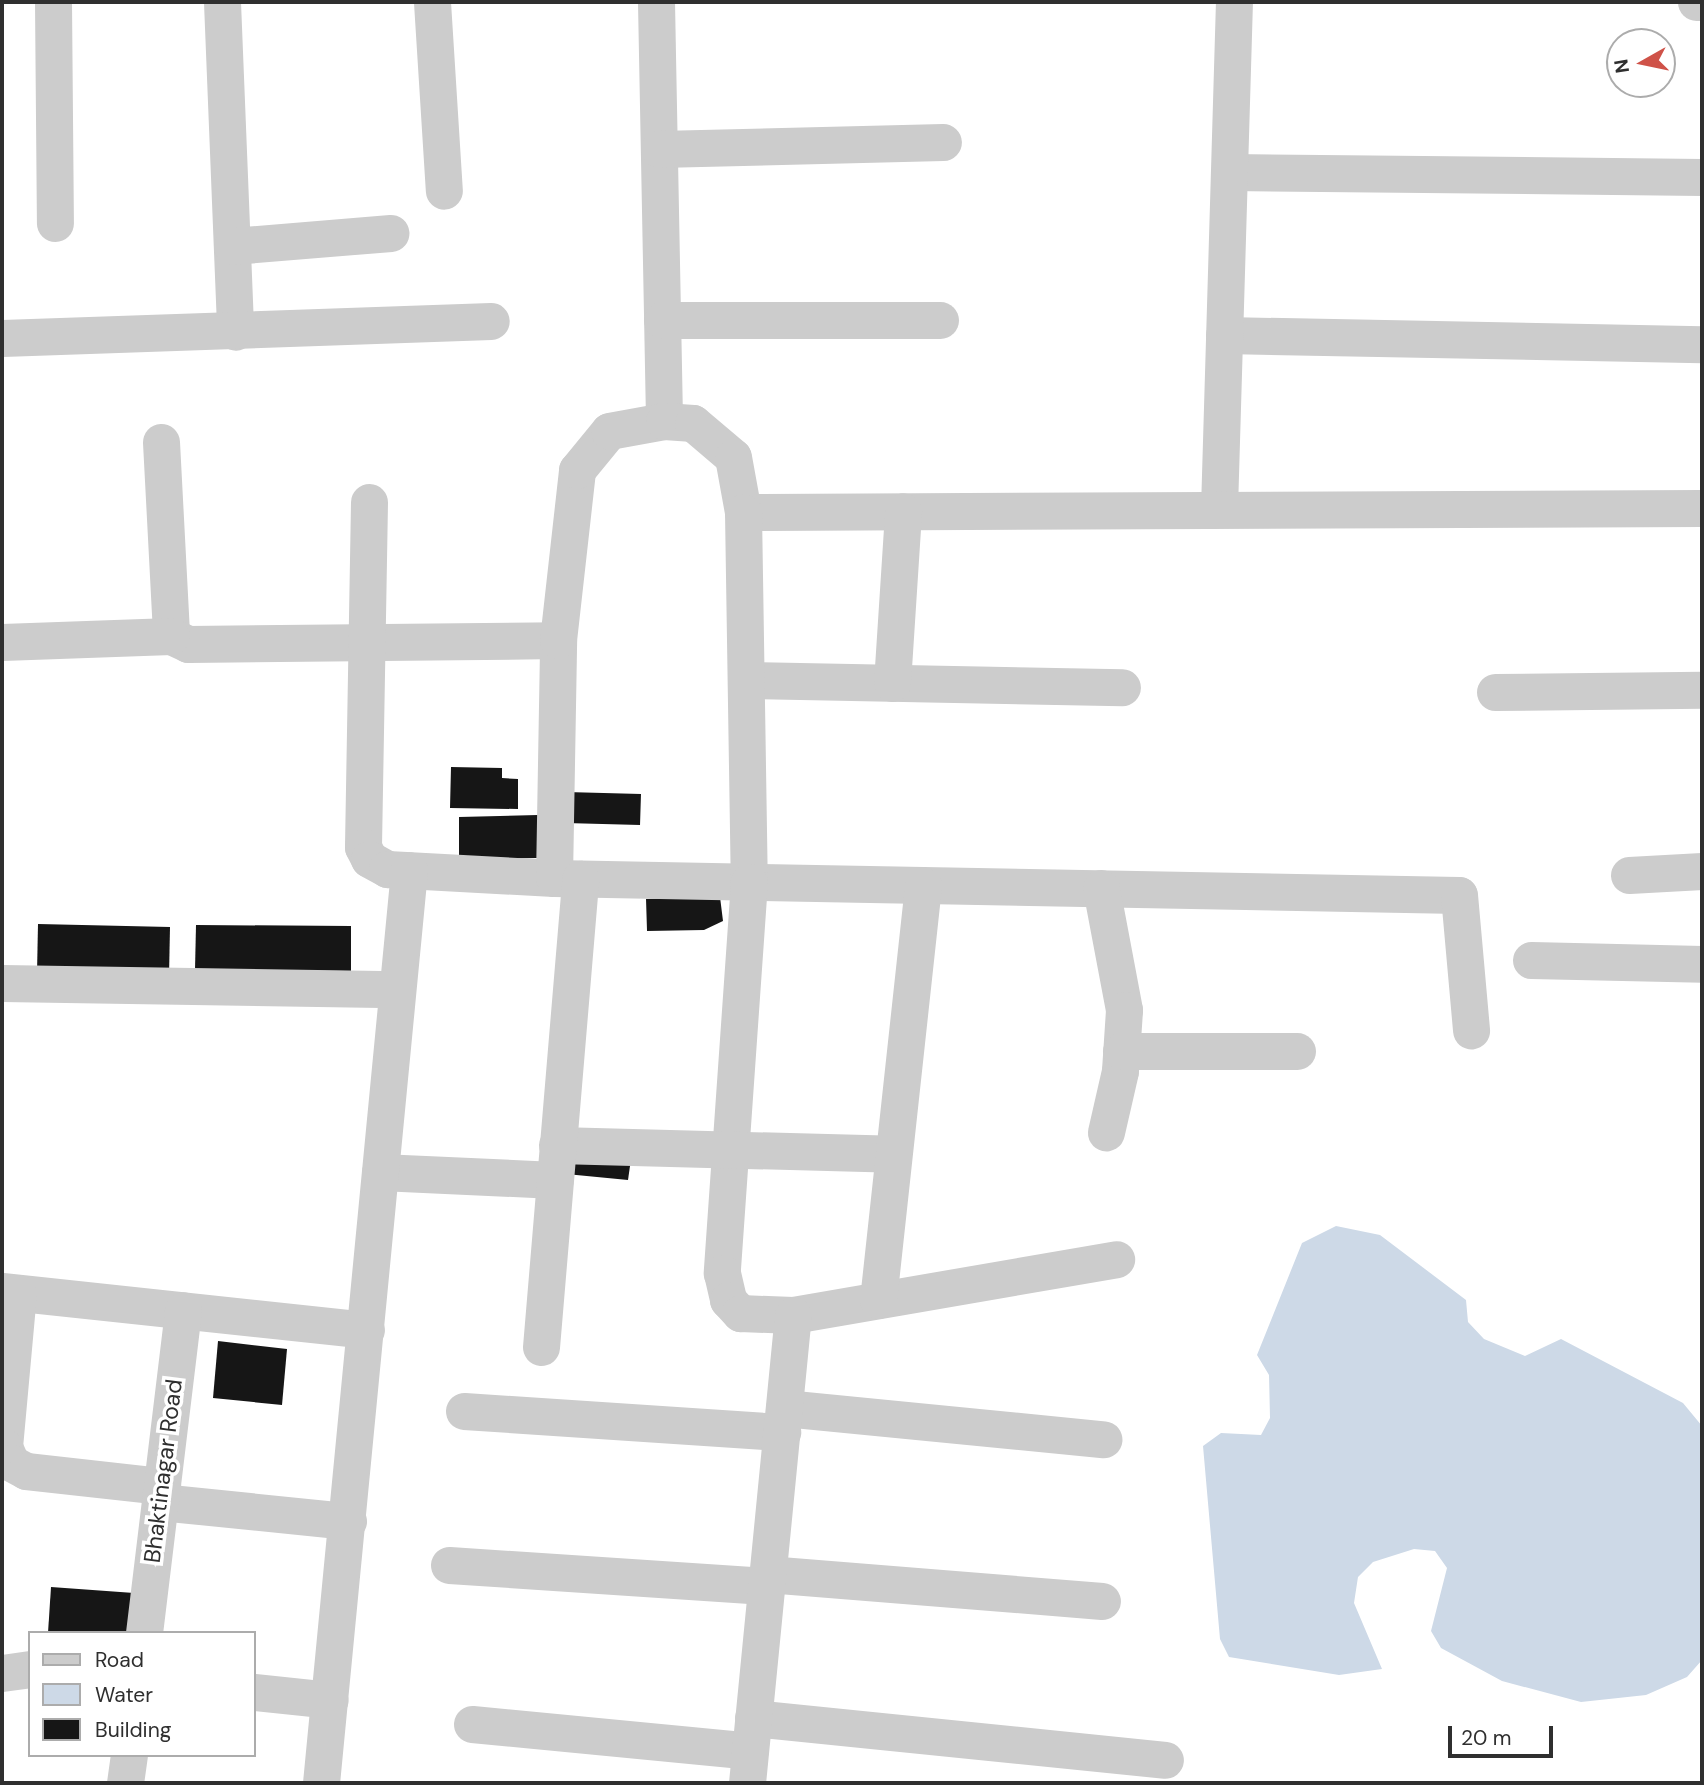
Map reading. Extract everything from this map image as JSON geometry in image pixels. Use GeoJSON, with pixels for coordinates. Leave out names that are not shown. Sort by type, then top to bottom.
{"type":"FeatureCollection","features":[{"type":"Feature","properties":{"kind":"street"},"geometry":{"type":"LineString","coordinates":[[53,2],[55,223]]}},
{"type":"Feature","properties":{"kind":"street"},"geometry":{"type":"LineString","coordinates":[[222,2],[235,332]]}},
{"type":"Feature","properties":{"kind":"street"},"geometry":{"type":"LineString","coordinates":[[432,2],[444,191]]}},
{"type":"Feature","properties":{"kind":"street"},"geometry":{"type":"LineString","coordinates":[[656,2],[664,421]]}},
{"type":"Feature","properties":{"kind":"street"},"geometry":{"type":"LineString","coordinates":[[1219,509],[1234,2]]}},
{"type":"Feature","properties":{"kind":"street"},"geometry":{"type":"LineString","coordinates":[[1696,2],[1702,2]]}},
{"type":"Feature","properties":{"kind":"street"},"geometry":{"type":"LineString","coordinates":[[659,149],[943,142]]}},
{"type":"Feature","properties":{"kind":"street"},"geometry":{"type":"LineString","coordinates":[[1230,172],[1702,177]]}},
{"type":"Feature","properties":{"kind":"street"},"geometry":{"type":"LineString","coordinates":[[233,246],[390,233]]}},
{"type":"Feature","properties":{"kind":"street"},"geometry":{"type":"LineString","coordinates":[[662,320],[940,320]]}},
{"type":"Feature","properties":{"kind":"street"},"geometry":{"type":"LineString","coordinates":[[2,338],[491,321]]}},
{"type":"Feature","properties":{"kind":"street"},"geometry":{"type":"LineString","coordinates":[[1224,335],[1702,344]]}},
{"type":"Feature","properties":{"kind":"street"},"geometry":{"type":"LineString","coordinates":[[541,1347],[556,1163],[567,878],[558,640],[577,470],[609,431],[664,421],[693,424],[733,457],[743,512],[749,882],[722,1273],[727,1300],[740,1313],[793,1315],[1116,1259]]}},
{"type":"Feature","properties":{"kind":"street"},"geometry":{"type":"LineString","coordinates":[[161,442],[172,636]]}},
{"type":"Feature","properties":{"kind":"street"},"geometry":{"type":"LineString","coordinates":[[369,502],[363,847],[378,864],[409,870],[567,878],[1459,895],[1471,1030]]}},
{"type":"Feature","properties":{"kind":"street"},"geometry":{"type":"LineString","coordinates":[[743,512],[1702,508]]}},
{"type":"Feature","properties":{"kind":"street"},"geometry":{"type":"LineString","coordinates":[[892,683],[903,511]]}},
{"type":"Feature","properties":{"kind":"street"},"geometry":{"type":"LineString","coordinates":[[2,642],[172,636],[188,644],[558,640]]}},
{"type":"Feature","properties":{"kind":"street"},"geometry":{"type":"LineString","coordinates":[[746,680],[1122,687]]}},
{"type":"Feature","properties":{"kind":"street"},"geometry":{"type":"LineString","coordinates":[[1495,692],[1702,690]]}},
{"type":"Feature","properties":{"kind":"street"},"geometry":{"type":"LineString","coordinates":[[321,1783],[409,870]]}},
{"type":"Feature","properties":{"kind":"street"},"geometry":{"type":"LineString","coordinates":[[1629,875],[1702,871]]}},
{"type":"Feature","properties":{"kind":"street"},"geometry":{"type":"LineString","coordinates":[[878,1300],[923,885]]}},
{"type":"Feature","properties":{"kind":"street"},"geometry":{"type":"LineString","coordinates":[[1101,888],[1117,948],[1121,1051],[1106,1132]]}},
{"type":"Feature","properties":{"kind":"street"},"geometry":{"type":"LineString","coordinates":[[1531,960],[1702,964]]}},
{"type":"Feature","properties":{"kind":"street"},"geometry":{"type":"LineString","coordinates":[[2,983],[397,989]]}},
{"type":"Feature","properties":{"kind":"street"},"geometry":{"type":"LineString","coordinates":[[1121,1051],[1297,1051]]}},
{"type":"Feature","properties":{"kind":"street"},"geometry":{"type":"LineString","coordinates":[[380,1172],[730,1150],[893,1154]]}},
{"type":"Feature","properties":{"kind":"street"},"geometry":{"type":"LineString","coordinates":[[348,1521],[26,1471],[11,1463],[4,1447],[10,1292],[366,1330]]}},
{"type":"Feature","properties":{"kind":"street","name":"Bhaktinagar Road"},"geometry":{"type":"LineString","coordinates":[[144,1631],[183,1310]]}},
{"type":"Feature","properties":{"kind":"street"},"geometry":{"type":"LineString","coordinates":[[750,1751],[793,1315]]}},
{"type":"Feature","properties":{"kind":"street"},"geometry":{"type":"LineString","coordinates":[[464,1411],[783,1420],[1103,1439]]}},
{"type":"Feature","properties":{"kind":"street"},"geometry":{"type":"LineString","coordinates":[[449,1565],[767,1580],[1102,1601]]}},
{"type":"Feature","properties":{"kind":"street"},"geometry":{"type":"LineString","coordinates":[[2,1673],[28,1669]]}},
{"type":"Feature","properties":{"kind":"street"},"geometry":{"type":"LineString","coordinates":[[256,1692],[330,1700]]}},
{"type":"Feature","properties":{"kind":"street"},"geometry":{"type":"LineString","coordinates":[[472,1724],[750,1751],[1165,1760]]}},
{"type":"Feature","properties":{"kind":"street"},"geometry":{"type":"LineString","coordinates":[[125,1783],[129,1757]]}},
{"type":"Feature","properties":{"kind":"water"},"geometry":{"type":"Polygon","coordinates":[[[1336,1226],[1380,1235],[1466,1300],[1468,1322],[1484,1339],[1525,1356],[1561,1339],[1683,1403],[1702,1426],[1702,1660],[1687,1677],[1646,1695],[1581,1702],[1502,1681],[1441,1648],[1431,1631],[1447,1568],[1435,1551],[1414,1549],[1373,1562],[1358,1577],[1354,1603],[1382,1669],[1339,1675],[1229,1657],[1220,1639],[1203,1446],[1221,1433],[1261,1435],[1270,1418],[1269,1375],[1257,1355],[1302,1243],[1336,1226]]]}},
{"type":"Feature","properties":{"kind":"building"},"geometry":{"type":"Polygon","coordinates":[[[451,767],[502,768],[502,778],[518,779],[518,809],[450,808],[451,767]]]}},
{"type":"Feature","properties":{"kind":"building"},"geometry":{"type":"Polygon","coordinates":[[[566,792],[641,794],[640,825],[565,823],[566,792]]]}},
{"type":"Feature","properties":{"kind":"building"},"geometry":{"type":"Polygon","coordinates":[[[538,815],[538,858],[459,859],[459,817],[538,815]]]}},
{"type":"Feature","properties":{"kind":"building"},"geometry":{"type":"Polygon","coordinates":[[[720,897],[723,921],[704,930],[647,931],[646,899],[720,897]]]}},
{"type":"Feature","properties":{"kind":"building"},"geometry":{"type":"Polygon","coordinates":[[[38,924],[170,927],[169,976],[37,973],[38,924]]]}},
{"type":"Feature","properties":{"kind":"building"},"geometry":{"type":"Polygon","coordinates":[[[196,925],[351,926],[351,971],[195,970],[196,925]]]}},
{"type":"Feature","properties":{"kind":"building"},"geometry":{"type":"Polygon","coordinates":[[[567,1149],[631,1159],[628,1180],[566,1174],[567,1149]]]}},
{"type":"Feature","properties":{"kind":"building"},"geometry":{"type":"Polygon","coordinates":[[[218,1341],[287,1349],[282,1405],[213,1398],[218,1341]]]}},
{"type":"Feature","properties":{"kind":"building"},"geometry":{"type":"Polygon","coordinates":[[[51,1587],[134,1593],[131,1631],[48,1631],[51,1587]]]}}]}
